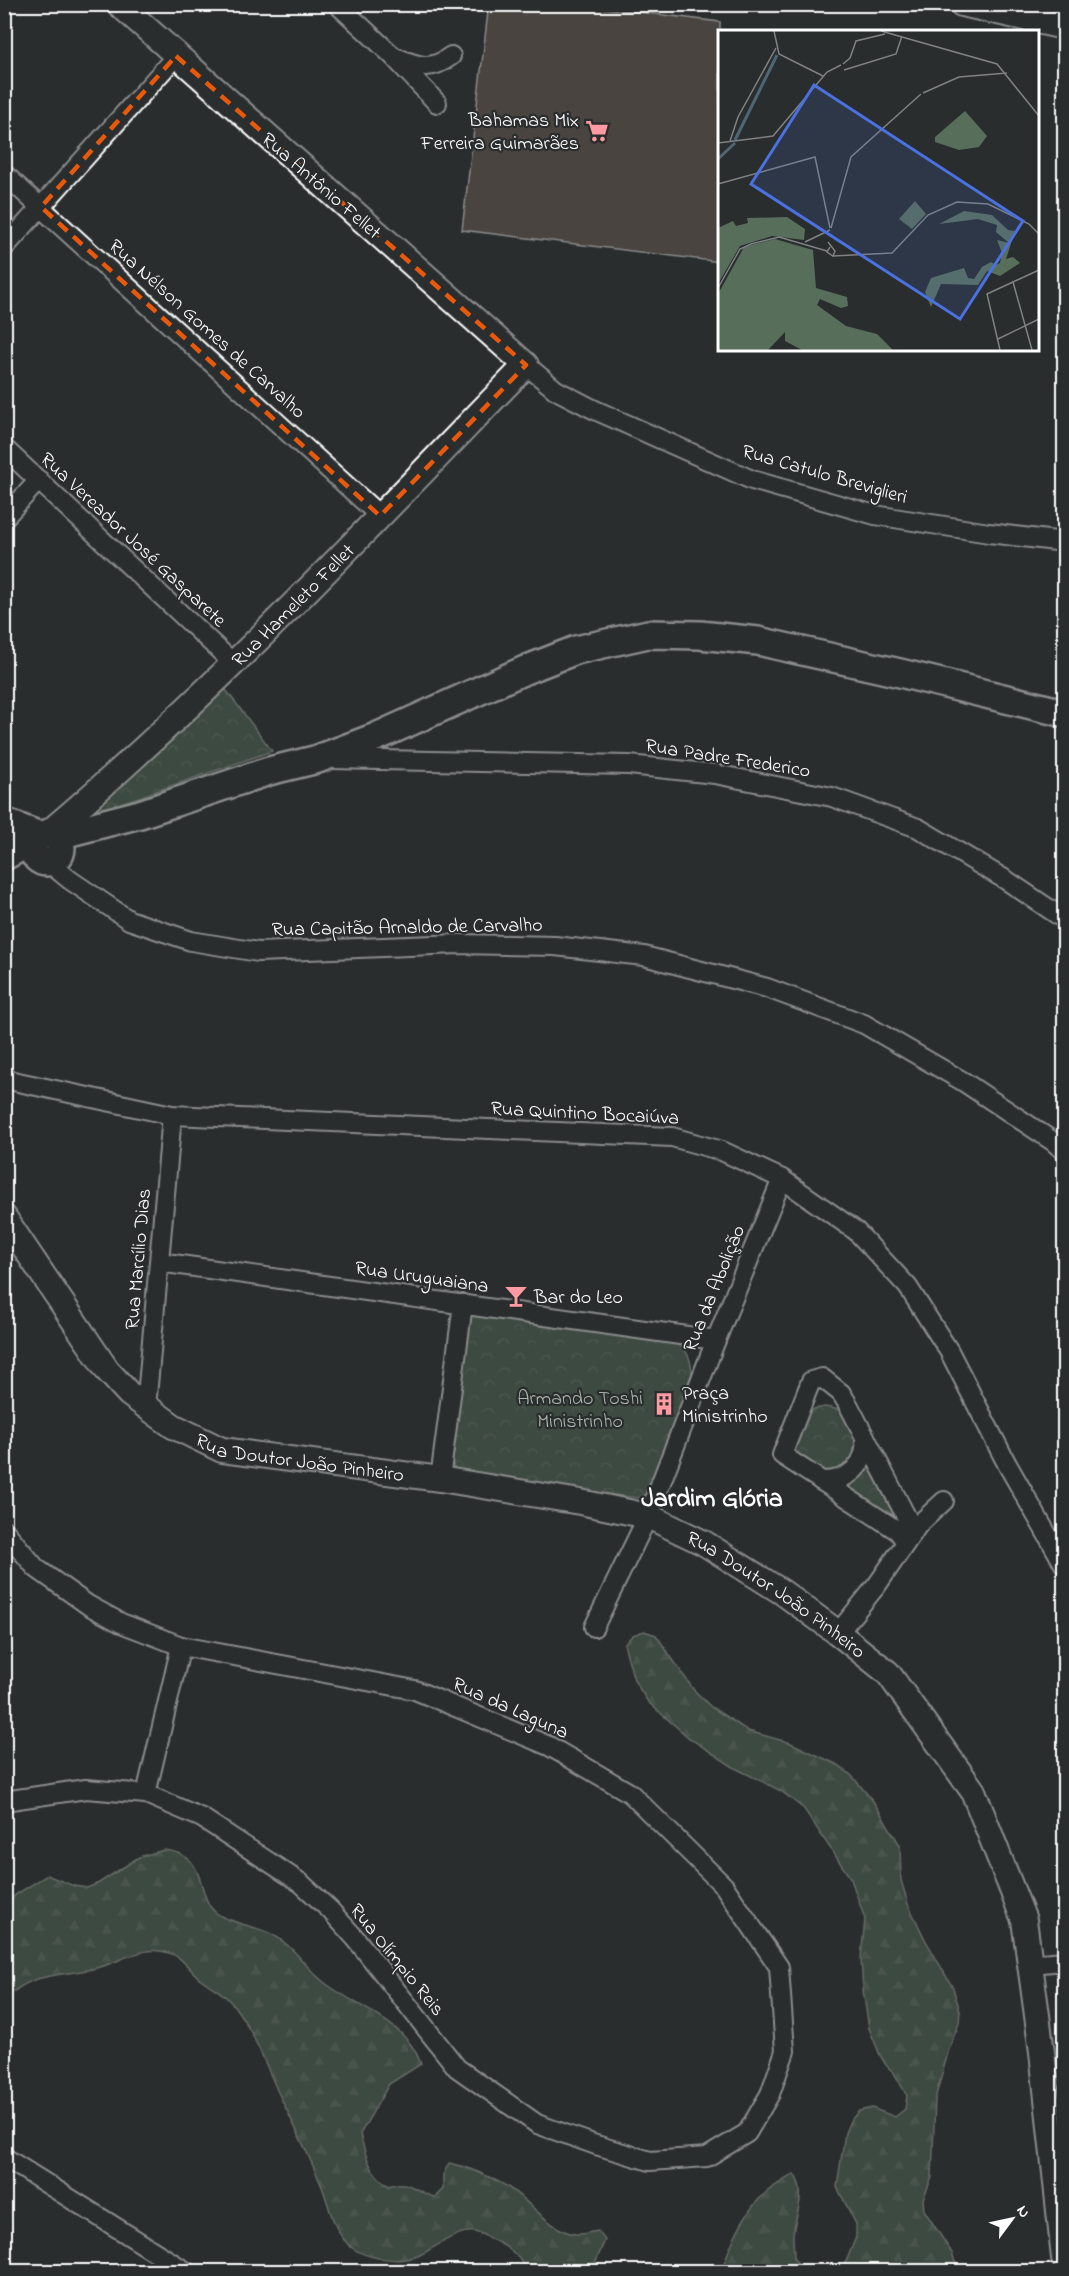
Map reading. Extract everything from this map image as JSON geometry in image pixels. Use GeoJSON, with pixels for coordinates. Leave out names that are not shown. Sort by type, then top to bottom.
{"type":"FeatureCollection","features":[{"type":"Feature","properties":{"kind":"main road"},"geometry":{"type":"LineString","coordinates":[[4,862],[109,821],[140,814],[269,771],[318,759],[376,737],[525,670],[576,650],[648,634],[700,635],[758,641],[1065,712]]}},
{"type":"Feature","properties":{"kind":"main road"},"geometry":{"type":"LineString","coordinates":[[8,824],[46,845]]}},
{"type":"Feature","properties":{"kind":"main road"},"geometry":{"type":"LineString","coordinates":[[4,856],[46,845]]}},
{"type":"Feature","properties":{"kind":"street","name":"Rua Antônio Fellet"},"geometry":{"type":"LineString","coordinates":[[119,4],[526,365]]}},
{"type":"Feature","properties":{"kind":"street"},"geometry":{"type":"LineString","coordinates":[[337,4],[393,56],[437,103]]}},
{"type":"Feature","properties":{"kind":"street"},"geometry":{"type":"LineString","coordinates":[[962,4],[1065,27]]}},
{"type":"Feature","properties":{"kind":"street"},"geometry":{"type":"LineString","coordinates":[[4,248],[176,56]]}},
{"type":"Feature","properties":{"kind":"street"},"geometry":{"type":"LineString","coordinates":[[393,56],[416,66],[439,65],[451,56]]}},
{"type":"Feature","properties":{"kind":"street","name":"Rua Nélson Gomes de Carvalho"},"geometry":{"type":"LineString","coordinates":[[4,174],[380,516]]}},
{"type":"Feature","properties":{"kind":"street","name":"Rua Hameleto Fellet"},"geometry":{"type":"LineString","coordinates":[[46,845],[91,797],[233,663],[380,516],[526,365]]}},
{"type":"Feature","properties":{"kind":"street","name":"Rua Catulo Breviglieri"},"geometry":{"type":"LineString","coordinates":[[526,365],[556,390],[595,410],[752,480],[875,515],[1065,542]]}},
{"type":"Feature","properties":{"kind":"street","name":"Rua Vereador José Gasparete"},"geometry":{"type":"LineString","coordinates":[[4,448],[233,663]]}},
{"type":"Feature","properties":{"kind":"street"},"geometry":{"type":"LineString","coordinates":[[4,518],[39,480]]}},
{"type":"Feature","properties":{"kind":"street","name":"Rua Padre Frederico"},"geometry":{"type":"LineString","coordinates":[[318,759],[629,765],[715,774],[832,797],[918,828],[1006,880],[1065,919]]}},
{"type":"Feature","properties":{"kind":"street","name":"Rua Capitão Arnaldo de Carvalho"},"geometry":{"type":"LineString","coordinates":[[46,845],[70,880],[129,920],[191,941],[258,952],[459,944],[555,946],[644,956],[767,988],[864,1024],[964,1082],[1065,1151]]}},
{"type":"Feature","properties":{"kind":"street","name":"Rua Quintino Bocaiúva"},"geometry":{"type":"LineString","coordinates":[[4,1079],[172,1115],[672,1137],[722,1151],[782,1179],[856,1232],[908,1287],[950,1351],[1007,1464],[1065,1564]]}},
{"type":"Feature","properties":{"kind":"street","name":"Rua Marcílio Dias"},"geometry":{"type":"LineString","coordinates":[[146,1408],[172,1115]]}},
{"type":"Feature","properties":{"kind":"street","name":"Rua da Abolição"},"geometry":{"type":"LineString","coordinates":[[594,1627],[648,1516],[716,1340],[782,1179]]}},
{"type":"Feature","properties":{"kind":"street","name":"Rua Doutor João Pinheiro"},"geometry":{"type":"LineString","coordinates":[[4,1217],[107,1370],[129,1394],[173,1426],[222,1450],[440,1479],[580,1502],[648,1516],[704,1543],[782,1592],[888,1673],[973,1791],[1024,1920],[1065,2258]]}},
{"type":"Feature","properties":{"kind":"street","name":"Rua Uruguaiana"},"geometry":{"type":"LineString","coordinates":[[159,1262],[716,1340]]}},
{"type":"Feature","properties":{"kind":"street"},"geometry":{"type":"LineString","coordinates":[[440,1479],[464,1304]]}},
{"type":"Feature","properties":{"kind":"street"},"geometry":{"type":"LineString","coordinates":[[822,1378],[841,1394],[910,1524],[909,1538],[783,1455],[811,1381],[822,1378]]}},
{"type":"Feature","properties":{"kind":"street"},"geometry":{"type":"LineString","coordinates":[[821,1481],[841,1479],[860,1465],[865,1455],[865,1436]]}},
{"type":"Feature","properties":{"kind":"street"},"geometry":{"type":"LineString","coordinates":[[838,1633],[877,1585],[921,1521],[944,1501]]}},
{"type":"Feature","properties":{"kind":"street","name":"Rua da Laguna"},"geometry":{"type":"LineString","coordinates":[[4,1530],[36,1568],[88,1605],[121,1623],[181,1646],[415,1690],[549,1746],[630,1793],[724,1886],[779,1967],[785,2051],[770,2094],[747,2133]]}},
{"type":"Feature","properties":{"kind":"street"},"geometry":{"type":"LineString","coordinates":[[146,1794],[181,1646]]}},
{"type":"Feature","properties":{"kind":"street","name":"Rua Olímpio Reis"},"geometry":{"type":"LineString","coordinates":[[4,1801],[86,1789],[146,1794],[202,1818],[301,1883],[356,1939],[457,2068],[537,2124],[651,2161],[707,2157],[747,2133]]}},
{"type":"Feature","properties":{"kind":"street"},"geometry":{"type":"LineString","coordinates":[[1030,1964],[1065,1961]]}},
{"type":"Feature","properties":{"kind":"street"},"geometry":{"type":"LineString","coordinates":[[4,2157],[187,2271]]}},
{"type":"Feature","properties":{"kind":"highlighted area"},"geometry":{"type":"Polygon","coordinates":[[[176,56],[526,365],[380,516],[41,207],[176,56]]]}},
{"type":"Feature","properties":{"kind":"green space"},"geometry":{"type":"Polygon","coordinates":[[[223,686],[272,751],[84,816],[223,686]]]}},
{"type":"Feature","properties":{"kind":"green space","name":"Armando Toshi Ministrinho"},"geometry":{"type":"Polygon","coordinates":[[[475,1314],[670,1338],[683,1348],[689,1356],[692,1373],[654,1484],[645,1495],[638,1498],[460,1475],[452,1464],[467,1319],[475,1314]]]}},
{"type":"Feature","properties":{"kind":"green space"},"geometry":{"type":"Polygon","coordinates":[[[825,1407],[837,1409],[846,1414],[860,1430],[857,1462],[829,1478],[794,1455],[791,1444],[805,1414],[825,1407]]]}},
{"type":"Feature","properties":{"kind":"green space"},"geometry":{"type":"Polygon","coordinates":[[[866,1456],[905,1526],[830,1483],[866,1456]]]}},
{"type":"Feature","properties":{"kind":"green space"},"geometry":{"type":"Polygon","coordinates":[[[644,1631],[656,1635],[693,1689],[711,1707],[748,1731],[791,1743],[840,1766],[852,1776],[873,1801],[900,1845],[901,1880],[908,1904],[953,1988],[960,2011],[959,2023],[935,2099],[932,2177],[923,2199],[924,2210],[952,2253],[956,2265],[953,2271],[837,2271],[845,2264],[856,2237],[856,2224],[837,2187],[845,2133],[850,2121],[859,2111],[872,2108],[895,2117],[905,2109],[907,2096],[880,2055],[869,2028],[861,1958],[865,1919],[851,1879],[804,1809],[781,1791],[735,1768],[689,1738],[648,1702],[634,1680],[624,1644],[633,1635],[644,1631]]]}},
{"type":"Feature","properties":{"kind":"green space"},"geometry":{"type":"Polygon","coordinates":[[[164,1850],[179,1853],[196,1868],[206,1899],[219,1915],[275,1936],[295,1952],[325,1983],[380,2017],[405,2037],[414,2049],[421,2064],[389,2084],[360,2134],[369,2163],[377,2176],[389,2186],[408,2185],[435,2197],[443,2189],[443,2175],[449,2163],[478,2172],[514,2191],[547,2220],[566,2232],[584,2234],[598,2231],[605,2240],[592,2271],[525,2271],[512,2251],[487,2236],[474,2232],[460,2234],[420,2255],[404,2259],[384,2259],[366,2255],[351,2247],[336,2227],[312,2163],[244,2021],[225,1996],[201,1979],[181,1959],[173,1955],[160,1951],[142,1952],[100,1967],[36,1979],[14,1991],[5,2001],[5,1908],[15,1895],[47,1875],[74,1886],[87,1888],[99,1883],[139,1857],[164,1850]]]}},
{"type":"Feature","properties":{"kind":"green space"},"geometry":{"type":"Polygon","coordinates":[[[794,2174],[800,2189],[800,2204],[793,2235],[794,2259],[803,2269],[811,2271],[721,2271],[737,2231],[748,2213],[769,2190],[794,2174]]]}},
{"type":"Feature","properties":{"kind":"building","name":"Bahamas Mix Ferreira Guimarães"},"geometry":{"type":"Polygon","coordinates":[[[489,4],[573,4],[720,22],[720,30],[718,30],[718,262],[462,230],[489,4]]]}},
{"type":"Feature","properties":{"kind":"place","name":"Bahamas Mix Ferreira Guimarães"},"geometry":{"type":"Point","coordinates":[597,131]}},
{"type":"Feature","properties":{"kind":"place","name":"Bar do Leo"},"geometry":{"type":"Point","coordinates":[516,1296]}},
{"type":"Feature","properties":{"kind":"place","name":"Praça Ministrinho"},"geometry":{"type":"Point","coordinates":[664,1404]}},
{"type":"Feature","properties":{"kind":"district","name":"Jardim Glória"},"geometry":{"type":"Point","coordinates":[712,1497]}}]}
